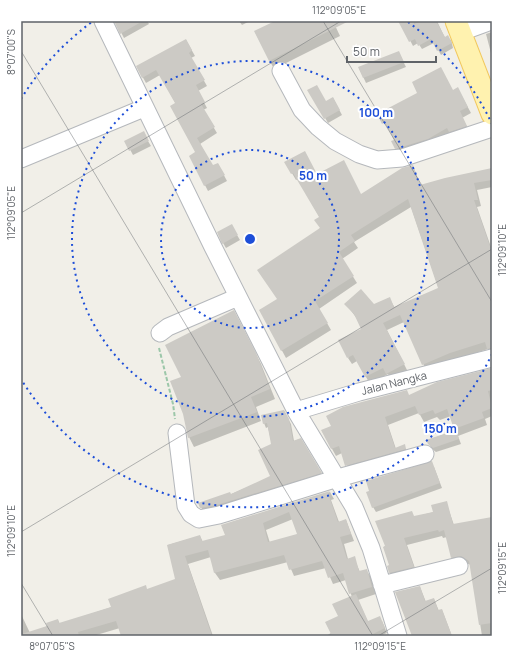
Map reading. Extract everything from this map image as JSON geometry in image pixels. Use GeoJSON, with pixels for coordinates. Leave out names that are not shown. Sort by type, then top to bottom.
{"type":"FeatureCollection","features":[{"type":"Feature","properties":{"kind":"main road"},"geometry":{"type":"LineString","coordinates":[[458,27],[492,114]]}},
{"type":"Feature","properties":{"kind":"street"},"geometry":{"type":"LineString","coordinates":[[103,21],[144,108],[296,411],[338,478],[354,507],[371,548],[398,636]]}},
{"type":"Feature","properties":{"kind":"street"},"geometry":{"type":"LineString","coordinates":[[458,27],[491,21]]}},
{"type":"Feature","properties":{"kind":"street"},"geometry":{"type":"LineString","coordinates":[[281,71],[302,110],[318,127],[336,141],[358,154],[377,160],[402,158],[492,128]]}},
{"type":"Feature","properties":{"kind":"street"},"geometry":{"type":"LineString","coordinates":[[21,160],[144,108]]}},
{"type":"Feature","properties":{"kind":"street"},"geometry":{"type":"LineString","coordinates":[[160,333],[168,327],[238,297]]}},
{"type":"Feature","properties":{"kind":"street","name":"Jalan Nangka"},"geometry":{"type":"LineString","coordinates":[[296,411],[359,392],[492,358]]}},
{"type":"Feature","properties":{"kind":"street"},"geometry":{"type":"LineString","coordinates":[[177,432],[186,506],[191,514],[199,519],[220,515],[338,478],[425,454]]}},
{"type":"Feature","properties":{"kind":"street"},"geometry":{"type":"LineString","coordinates":[[382,585],[459,566]]}},
{"type":"Feature","properties":{"kind":"path"},"geometry":{"type":"LineString","coordinates":[[160,333],[158,340],[173,404],[177,432]]}},
{"type":"Feature","properties":{"kind":"building"},"geometry":{"type":"Polygon","coordinates":[[[114,21],[143,21],[120,34],[114,21]]]}},
{"type":"Feature","properties":{"kind":"building"},"geometry":{"type":"Polygon","coordinates":[[[275,21],[349,21],[269,61],[254,31],[275,21]]]}},
{"type":"Feature","properties":{"kind":"building"},"geometry":{"type":"Polygon","coordinates":[[[398,21],[414,21],[414,24],[421,21],[436,21],[445,37],[448,35],[452,43],[437,51],[431,39],[418,46],[415,39],[409,42],[398,21]]]}},
{"type":"Feature","properties":{"kind":"building"},"geometry":{"type":"Polygon","coordinates":[[[186,39],[192,50],[189,53],[205,80],[196,85],[205,102],[201,104],[215,127],[197,138],[213,165],[218,163],[225,175],[204,186],[189,156],[195,152],[170,106],[175,103],[156,70],[142,78],[136,66],[186,39]]]}},
{"type":"Feature","properties":{"kind":"building"},"geometry":{"type":"Polygon","coordinates":[[[399,51],[404,62],[363,78],[358,67],[399,51]]]}},
{"type":"Feature","properties":{"kind":"building"},"geometry":{"type":"Polygon","coordinates":[[[441,67],[453,90],[458,87],[468,107],[460,111],[467,126],[449,132],[447,128],[428,139],[395,149],[391,141],[394,140],[385,122],[382,124],[377,114],[417,93],[412,82],[441,67]]]}},
{"type":"Feature","properties":{"kind":"building"},"geometry":{"type":"Polygon","coordinates":[[[317,85],[326,101],[333,97],[340,110],[324,119],[307,90],[317,85]]]}},
{"type":"Feature","properties":{"kind":"building"},"geometry":{"type":"Polygon","coordinates":[[[144,131],[149,141],[129,151],[124,141],[144,131]]]}},
{"type":"Feature","properties":{"kind":"building"},"geometry":{"type":"Polygon","coordinates":[[[305,151],[317,174],[344,160],[361,194],[402,168],[413,165],[420,185],[492,168],[492,180],[474,183],[478,200],[474,200],[492,252],[492,348],[487,349],[485,342],[450,353],[422,365],[400,315],[383,323],[405,364],[386,374],[383,368],[365,377],[353,355],[347,358],[338,340],[361,329],[354,314],[344,304],[361,289],[374,304],[390,297],[394,307],[438,288],[408,199],[351,235],[355,241],[339,252],[354,276],[315,301],[328,323],[281,351],[259,310],[277,299],[257,270],[320,228],[314,220],[319,217],[293,173],[291,174],[284,162],[305,151]]]}},
{"type":"Feature","properties":{"kind":"building"},"geometry":{"type":"Polygon","coordinates":[[[232,224],[238,235],[222,244],[217,232],[232,224]]]}},
{"type":"Feature","properties":{"kind":"building"},"geometry":{"type":"Polygon","coordinates":[[[234,310],[256,353],[270,389],[251,397],[257,412],[188,438],[183,414],[170,381],[181,377],[165,345],[234,310]]]}},
{"type":"Feature","properties":{"kind":"building"},"geometry":{"type":"Polygon","coordinates":[[[492,368],[492,390],[488,391],[492,408],[482,412],[484,418],[454,429],[447,409],[435,414],[433,410],[419,415],[415,406],[385,417],[395,448],[405,444],[406,449],[345,466],[339,446],[331,449],[321,430],[331,426],[326,416],[343,407],[407,390],[409,395],[437,382],[492,368]]]}},
{"type":"Feature","properties":{"kind":"building"},"geometry":{"type":"Polygon","coordinates":[[[284,410],[289,419],[293,441],[301,438],[322,473],[217,505],[200,508],[198,503],[230,492],[231,494],[270,476],[258,450],[271,444],[267,423],[263,424],[261,415],[284,410]]]}},
{"type":"Feature","properties":{"kind":"building"},"geometry":{"type":"Polygon","coordinates":[[[456,430],[459,439],[433,448],[426,440],[456,430]]]}},
{"type":"Feature","properties":{"kind":"building"},"geometry":{"type":"Polygon","coordinates":[[[432,461],[440,483],[372,508],[366,492],[369,491],[366,481],[432,461]]]}},
{"type":"Feature","properties":{"kind":"building"},"geometry":{"type":"Polygon","coordinates":[[[330,491],[328,493],[338,522],[346,519],[351,534],[340,537],[347,559],[355,556],[359,571],[367,569],[372,587],[349,594],[343,573],[328,578],[322,561],[289,570],[284,555],[214,573],[208,550],[185,556],[212,636],[121,636],[116,621],[78,632],[79,636],[22,636],[22,634],[47,626],[46,623],[58,619],[59,623],[111,607],[108,599],[146,585],[147,589],[175,579],[167,545],[200,535],[202,541],[225,535],[221,525],[330,491]],[[289,512],[263,523],[268,542],[297,534],[289,512]]]}},
{"type":"Feature","properties":{"kind":"building"},"geometry":{"type":"Polygon","coordinates":[[[447,501],[453,524],[492,517],[492,623],[479,625],[469,561],[461,556],[451,558],[444,530],[404,538],[414,567],[389,573],[387,566],[389,565],[383,547],[385,546],[375,521],[412,511],[414,516],[433,512],[431,505],[447,501]]]}},
{"type":"Feature","properties":{"kind":"building"},"geometry":{"type":"Polygon","coordinates":[[[420,586],[425,601],[434,598],[438,610],[442,609],[452,636],[412,636],[395,592],[420,586]]]}},
{"type":"Feature","properties":{"kind":"building"},"geometry":{"type":"Polygon","coordinates":[[[356,594],[368,621],[380,616],[385,628],[369,636],[332,636],[325,622],[338,616],[332,604],[356,594]]]}}]}
